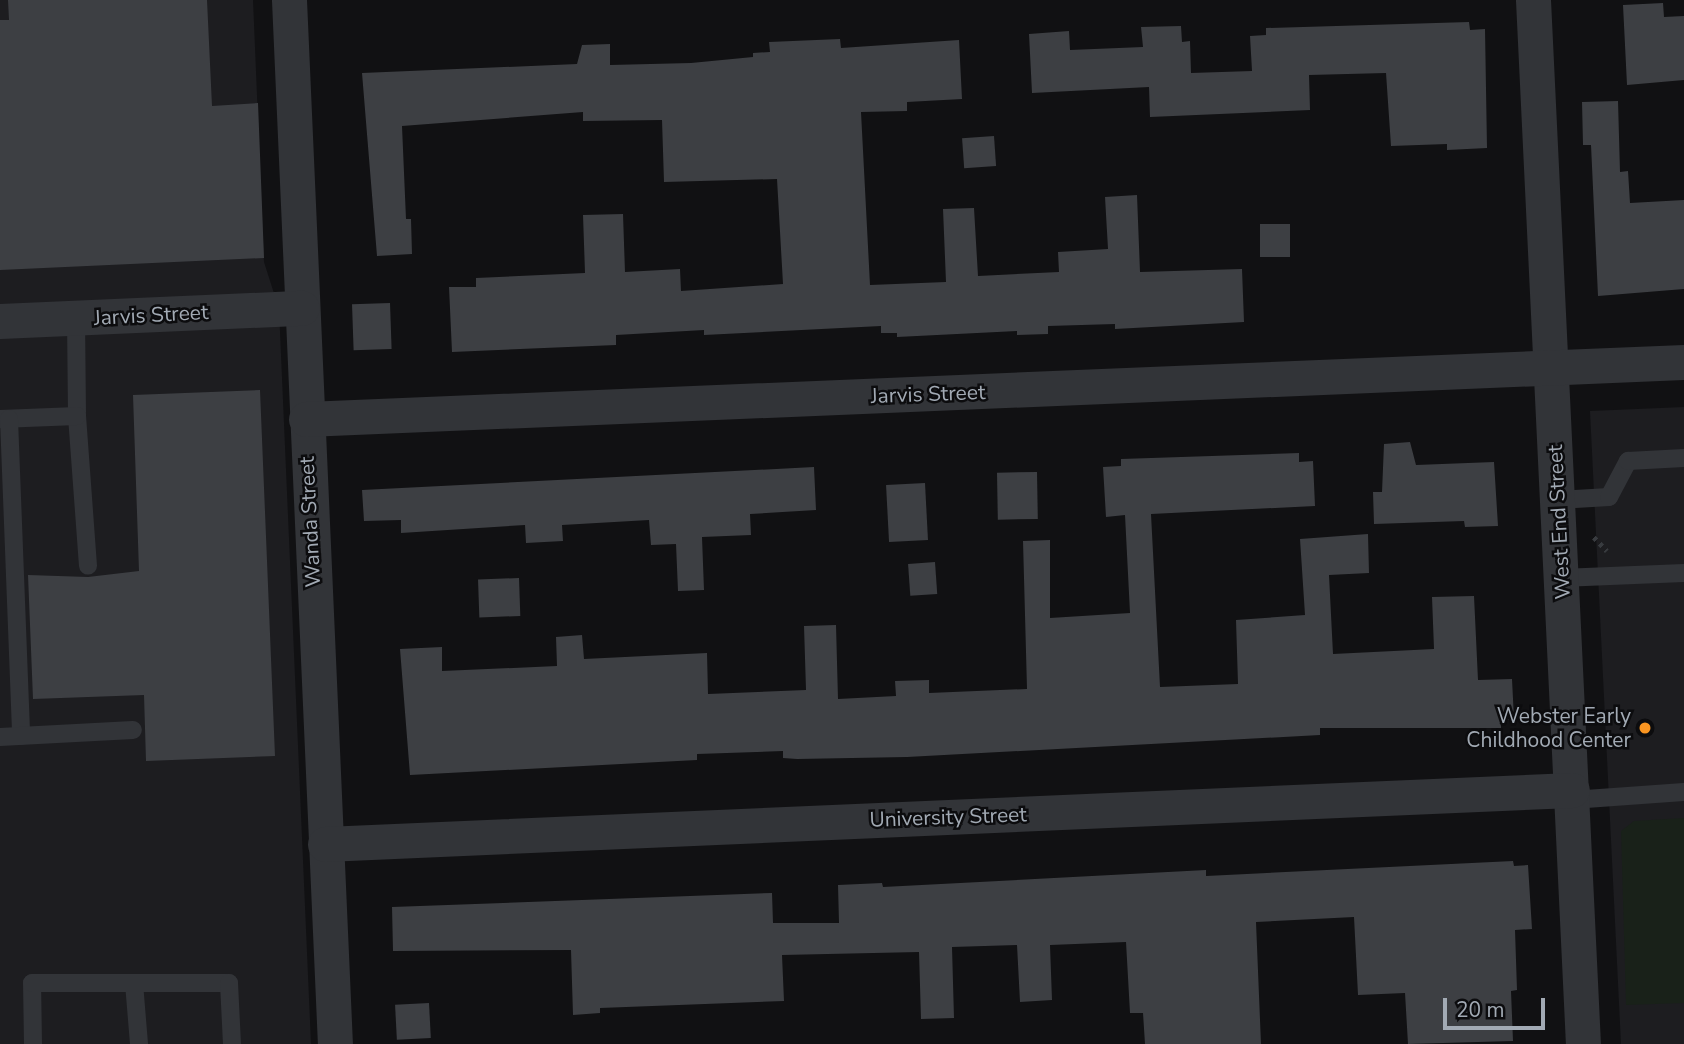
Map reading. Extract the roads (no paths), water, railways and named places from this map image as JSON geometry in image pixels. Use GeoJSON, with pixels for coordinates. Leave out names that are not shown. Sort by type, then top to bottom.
{"type":"FeatureCollection","features":[{"type":"Feature","properties":{"kind":"street","name":"Wanda Street"},"geometry":{"type":"LineString","coordinates":[[289,0],[335,1044]]}},
{"type":"Feature","properties":{"kind":"street","name":"West End Street"},"geometry":{"type":"LineString","coordinates":[[1533,0],[1583,1044]]}},
{"type":"Feature","properties":{"kind":"street","name":"Jarvis Street"},"geometry":{"type":"LineString","coordinates":[[0,321],[302,308]]}},
{"type":"Feature","properties":{"kind":"street","name":"Jarvis Street"},"geometry":{"type":"LineString","coordinates":[[306,419],[1684,362]]}},
{"type":"Feature","properties":{"kind":"street","name":"University Street"},"geometry":{"type":"LineString","coordinates":[[325,844],[1572,795]]}},
{"type":"Feature","properties":{"kind":"lane"},"geometry":{"type":"LineString","coordinates":[[76,318],[77,416],[88,566]]}},
{"type":"Feature","properties":{"kind":"lane"},"geometry":{"type":"LineString","coordinates":[[21,736],[4,419],[77,416]]}},
{"type":"Feature","properties":{"kind":"lane"},"geometry":{"type":"LineString","coordinates":[[1558,500],[1609,497],[1628,461],[1684,458]]}},
{"type":"Feature","properties":{"kind":"lane"},"geometry":{"type":"LineString","coordinates":[[1561,578],[1684,573]]}},
{"type":"Feature","properties":{"kind":"lane"},"geometry":{"type":"LineString","coordinates":[[0,737],[133,730]]}},
{"type":"Feature","properties":{"kind":"lane"},"geometry":{"type":"LineString","coordinates":[[1572,795],[1684,792]]}},
{"type":"Feature","properties":{"kind":"lane"},"geometry":{"type":"LineString","coordinates":[[33,1044],[32,984],[134,983],[229,983],[232,1044]]}},
{"type":"Feature","properties":{"kind":"lane"},"geometry":{"type":"LineString","coordinates":[[134,983],[139,1044]]}},
{"type":"Feature","properties":{"kind":"place","name":"Webster Early Childhood Center"},"geometry":{"type":"Point","coordinates":[1645,728]}}]}
